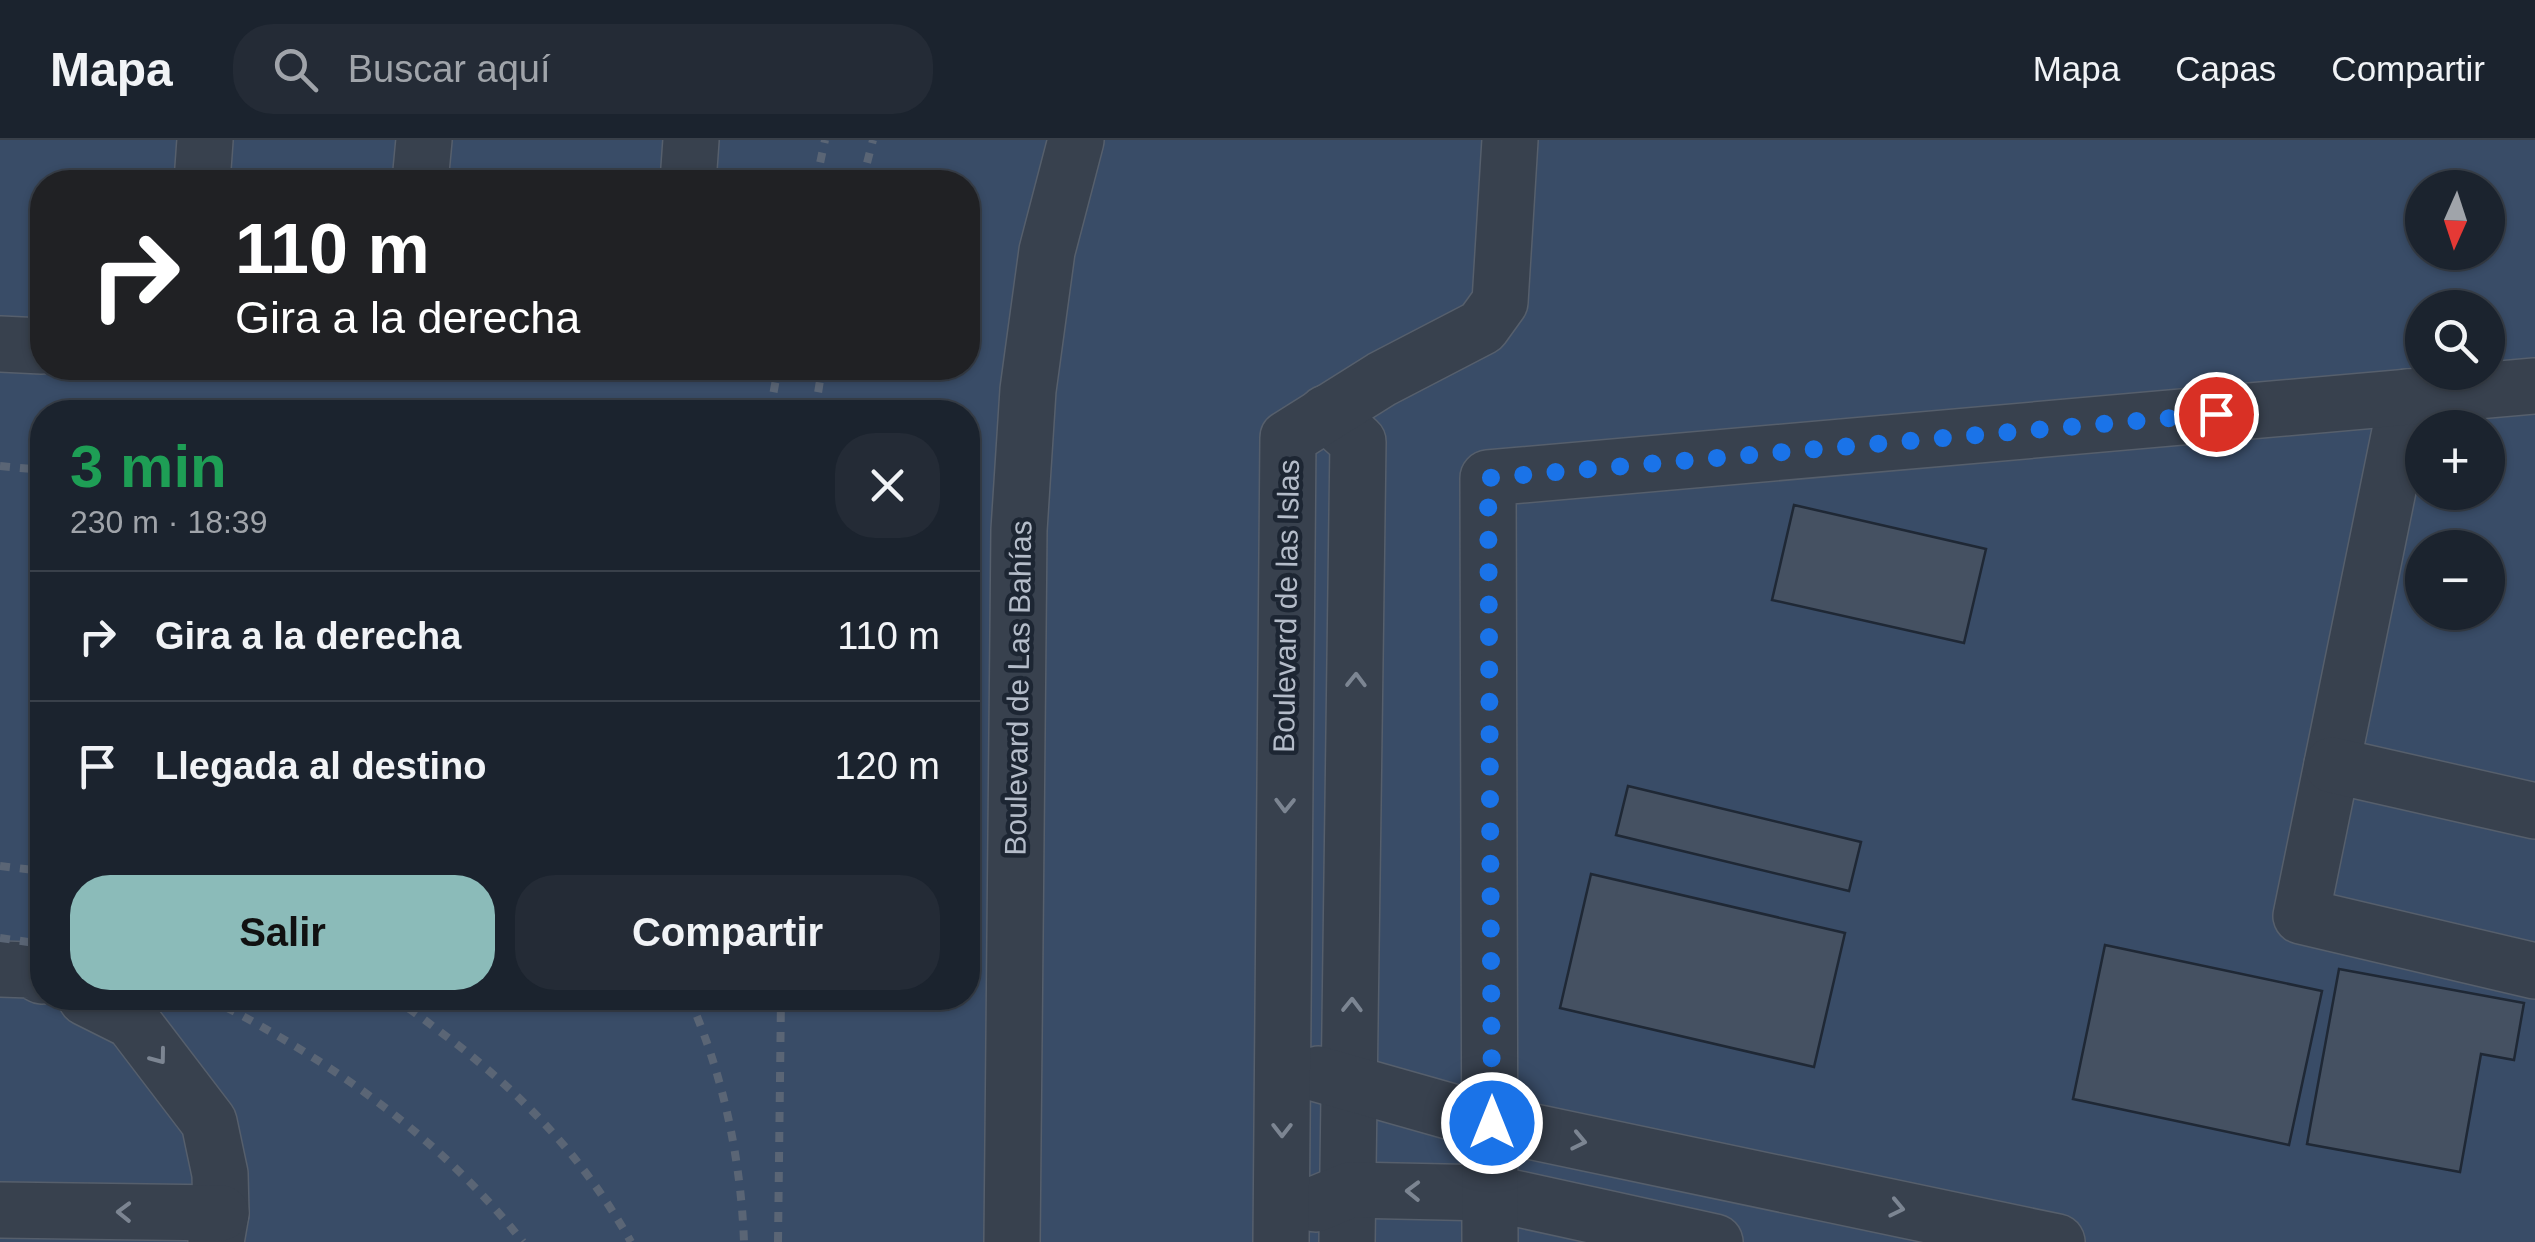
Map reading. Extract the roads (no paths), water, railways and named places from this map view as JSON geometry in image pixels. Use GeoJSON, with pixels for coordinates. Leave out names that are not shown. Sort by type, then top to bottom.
{"type":"FeatureCollection","features":[{"type":"Feature","properties":{"kind":"street"},"geometry":{"type":"LineString","coordinates":[[203,170],[205,140]]}},
{"type":"Feature","properties":{"kind":"street"},"geometry":{"type":"LineString","coordinates":[[421,170],[424,140]]}},
{"type":"Feature","properties":{"kind":"street"},"geometry":{"type":"LineString","coordinates":[[689,170],[691,140]]}},
{"type":"Feature","properties":{"kind":"street","name":"Boulevard de Las Bahías"},"geometry":{"type":"LineString","coordinates":[[1012,1242],[1019,530],[1028,390],[1047,252],[1076,140]]}},
{"type":"Feature","properties":{"kind":"street"},"geometry":{"type":"LineString","coordinates":[[1349,1216],[1358,442],[1326,413],[1482,327],[1500,302],[1510,140]]}},
{"type":"Feature","properties":{"kind":"street"},"geometry":{"type":"LineString","coordinates":[[0,344],[30,345]]}},
{"type":"Feature","properties":{"kind":"street"},"geometry":{"type":"LineString","coordinates":[[1491,1217],[1488,478],[2535,386]]}},
{"type":"Feature","properties":{"kind":"street"},"geometry":{"type":"LineString","coordinates":[[2407,397],[2301,916],[2535,971]]}},
{"type":"Feature","properties":{"kind":"street","name":"Boulevard de las Islas"},"geometry":{"type":"LineString","coordinates":[[1281,1230],[1288,438],[1326,413]]}},
{"type":"Feature","properties":{"kind":"street"},"geometry":{"type":"LineString","coordinates":[[2332,765],[2535,811]]}},
{"type":"Feature","properties":{"kind":"street"},"geometry":{"type":"LineString","coordinates":[[0,970],[30,970]]}},
{"type":"Feature","properties":{"kind":"street"},"geometry":{"type":"LineString","coordinates":[[0,1210],[218,1227],[220,1174],[209,1122],[132,1021],[110,1010]]}},
{"type":"Feature","properties":{"kind":"street"},"geometry":{"type":"LineString","coordinates":[[1282,1062],[1492,1123],[2057,1242]]}},
{"type":"Feature","properties":{"kind":"street"},"geometry":{"type":"LineString","coordinates":[[1281,1230],[1349,1216],[1491,1217],[1715,1242]]}},
{"type":"Feature","properties":{"kind":"water"},"geometry":{"type":"Polygon","coordinates":[[[0,140],[2535,140],[2535,1242],[0,1242],[0,140]]]}},
{"type":"Feature","properties":{"kind":"railway"},"geometry":{"type":"LineString","coordinates":[[819,170],[825,140]]}},
{"type":"Feature","properties":{"kind":"railway"},"geometry":{"type":"LineString","coordinates":[[865,170],[873,140]]}},
{"type":"Feature","properties":{"kind":"railway"},"geometry":{"type":"LineString","coordinates":[[772,400],[776,380]]}},
{"type":"Feature","properties":{"kind":"railway"},"geometry":{"type":"LineString","coordinates":[[817,400],[820,380]]}},
{"type":"Feature","properties":{"kind":"railway"},"geometry":{"type":"LineString","coordinates":[[0,466],[30,469]]}},
{"type":"Feature","properties":{"kind":"railway"},"geometry":{"type":"LineString","coordinates":[[0,866],[30,870]]}},
{"type":"Feature","properties":{"kind":"railway"},"geometry":{"type":"LineString","coordinates":[[0,938],[30,942]]}},
{"type":"Feature","properties":{"kind":"railway"},"geometry":{"type":"LineString","coordinates":[[231,1010],[296,1047],[379,1103],[455,1168],[523,1242]]}},
{"type":"Feature","properties":{"kind":"railway"},"geometry":{"type":"LineString","coordinates":[[411,1010],[531,1109],[594,1184],[631,1242]]}},
{"type":"Feature","properties":{"kind":"railway"},"geometry":{"type":"LineString","coordinates":[[694,1010],[712,1056],[728,1117],[744,1242]]}},
{"type":"Feature","properties":{"kind":"railway"},"geometry":{"type":"LineString","coordinates":[[778,1242],[781,1010]]}}]}
